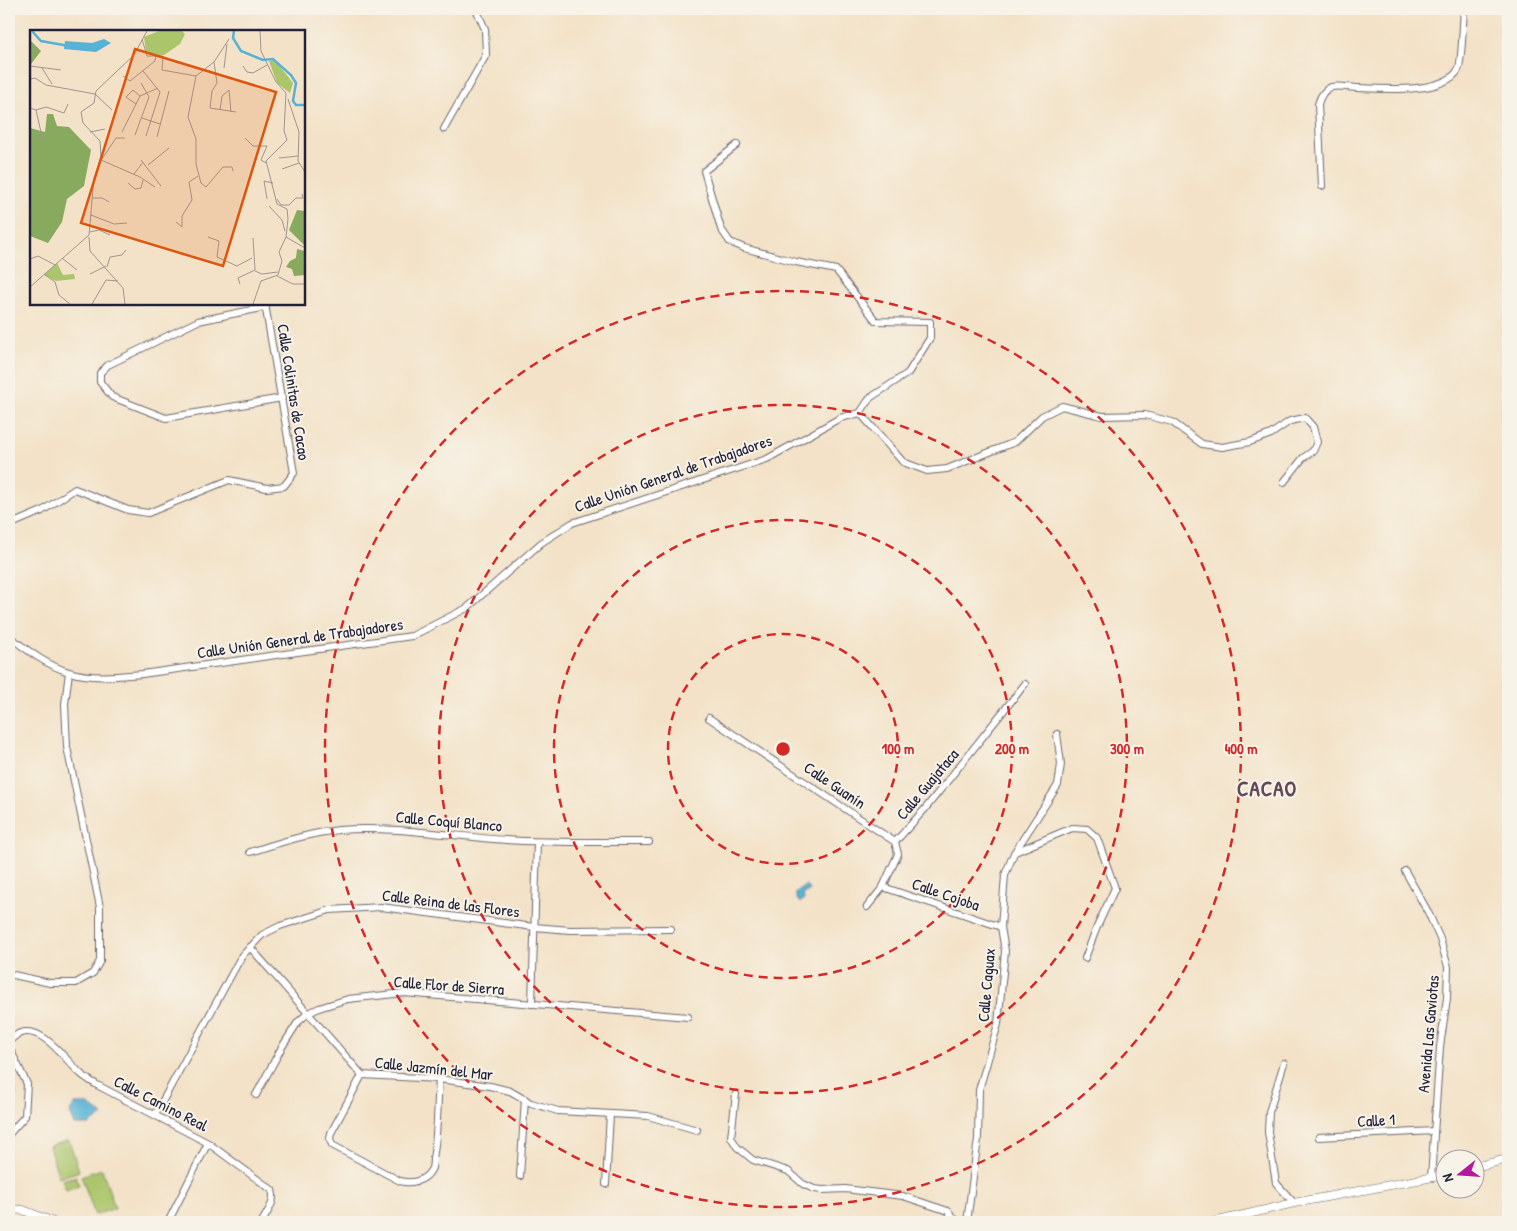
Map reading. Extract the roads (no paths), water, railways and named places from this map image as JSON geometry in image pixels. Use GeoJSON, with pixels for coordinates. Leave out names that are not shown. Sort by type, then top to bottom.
{"type":"FeatureCollection","features":[{"type":"Feature","properties":{"kind":"street"},"geometry":{"type":"LineString","coordinates":[[444,129],[486,55],[485,29],[476,9]]}},
{"type":"Feature","properties":{"kind":"street"},"geometry":{"type":"LineString","coordinates":[[1322,186],[1318,104],[1321,95],[1333,86],[1374,89],[1423,88],[1442,83],[1452,77],[1459,69],[1464,9]]}},
{"type":"Feature","properties":{"kind":"street"},"geometry":{"type":"LineString","coordinates":[[737,145],[704,171],[721,229],[730,242],[744,248],[796,262],[836,270],[876,321],[930,322],[930,338],[908,373],[870,398],[860,413],[903,462],[927,471],[947,469],[1015,442],[1042,416],[1062,406],[1102,416],[1145,415],[1172,422],[1202,444],[1222,447],[1250,442],[1271,434],[1290,420],[1305,418],[1313,427],[1317,442],[1312,451],[1303,458],[1284,482]]}},
{"type":"Feature","properties":{"kind":"street"},"geometry":{"type":"LineString","coordinates":[[266,306],[198,322],[108,365],[100,373],[100,382],[112,397],[166,418],[282,398]]}},
{"type":"Feature","properties":{"kind":"street","name":"Calle Colinitas de Cacao"},"geometry":{"type":"LineString","coordinates":[[9,525],[42,511],[75,489],[128,510],[148,513],[229,480],[267,488],[284,486],[294,472],[266,306]]}},
{"type":"Feature","properties":{"kind":"street","name":"Calle Unión General de Trabajadores"},"geometry":{"type":"LineString","coordinates":[[9,636],[25,650],[69,672],[101,677],[142,674],[412,636],[467,608],[541,543],[572,523],[767,459],[840,418],[860,413]]}},
{"type":"Feature","properties":{"kind":"street"},"geometry":{"type":"LineString","coordinates":[[9,974],[50,983],[76,983],[93,973],[100,961],[100,907],[67,747],[65,704],[69,672]]}},
{"type":"Feature","properties":{"kind":"street","name":"Calle Guajataca"},"geometry":{"type":"LineString","coordinates":[[866,907],[883,887],[898,854],[895,842],[925,809],[1026,684]]}},
{"type":"Feature","properties":{"kind":"street","name":"Calle Guanín"},"geometry":{"type":"LineString","coordinates":[[709,718],[895,842]]}},
{"type":"Feature","properties":{"kind":"street","name":"Calle Caguax"},"geometry":{"type":"LineString","coordinates":[[967,1222],[978,1139],[978,1090],[998,1024],[1005,951],[1001,927],[1005,875],[1014,853],[1058,785],[1061,764],[1057,734]]}},
{"type":"Feature","properties":{"kind":"street"},"geometry":{"type":"LineString","coordinates":[[1014,853],[1072,828],[1088,829],[1097,838],[1116,888],[1097,927],[1085,958]]}},
{"type":"Feature","properties":{"kind":"street","name":"Calle Coquí Blanco"},"geometry":{"type":"LineString","coordinates":[[250,852],[306,836],[337,830],[362,829],[428,832],[469,838],[537,842],[649,842]]}},
{"type":"Feature","properties":{"kind":"street"},"geometry":{"type":"LineString","coordinates":[[532,1004],[537,842]]}},
{"type":"Feature","properties":{"kind":"street","name":"Avenida Las Gaviotas"},"geometry":{"type":"LineString","coordinates":[[1405,871],[1432,921],[1440,939],[1448,967],[1447,998],[1440,1047],[1431,1178]]}},
{"type":"Feature","properties":{"kind":"street","name":"Calle Cojoba"},"geometry":{"type":"LineString","coordinates":[[883,887],[1001,927]]}},
{"type":"Feature","properties":{"kind":"street","name":"Calle Reina de las Flores"},"geometry":{"type":"LineString","coordinates":[[155,1115],[241,957],[262,935],[280,926],[330,910],[381,907],[570,930],[671,929]]}},
{"type":"Feature","properties":{"kind":"street","name":"Calle Jazmín del Mar"},"geometry":{"type":"LineString","coordinates":[[250,947],[362,1075],[439,1079],[490,1086],[510,1091],[531,1103],[558,1111],[648,1116],[697,1130]]}},
{"type":"Feature","properties":{"kind":"street","name":"Calle Flor de Sierra"},"geometry":{"type":"LineString","coordinates":[[256,1095],[298,1022],[307,1014],[319,1008],[348,999],[404,993],[688,1017]]}},
{"type":"Feature","properties":{"kind":"street","name":"Calle Camino Real"},"geometry":{"type":"LineString","coordinates":[[9,1041],[19,1033],[30,1032],[46,1039],[58,1048],[81,1075],[208,1143],[272,1190],[274,1195],[273,1202],[262,1222]]}},
{"type":"Feature","properties":{"kind":"street"},"geometry":{"type":"LineString","coordinates":[[9,1047],[27,1084],[25,1116],[9,1134]]}},
{"type":"Feature","properties":{"kind":"street"},"geometry":{"type":"LineString","coordinates":[[1284,1063],[1269,1112],[1268,1132],[1276,1183],[1294,1203]]}},
{"type":"Feature","properties":{"kind":"street"},"geometry":{"type":"LineString","coordinates":[[362,1075],[331,1133],[332,1145],[400,1181],[408,1183],[424,1178],[432,1170],[439,1079]]}},
{"type":"Feature","properties":{"kind":"street"},"geometry":{"type":"LineString","coordinates":[[736,1094],[731,1137],[737,1147],[753,1160],[788,1171],[802,1184],[814,1189],[845,1189],[904,1196],[948,1211],[957,1222]]}},
{"type":"Feature","properties":{"kind":"street"},"geometry":{"type":"LineString","coordinates":[[520,1176],[525,1099]]}},
{"type":"Feature","properties":{"kind":"street"},"geometry":{"type":"LineString","coordinates":[[606,1184],[610,1114]]}},
{"type":"Feature","properties":{"kind":"street","name":"Calle 1"},"geometry":{"type":"LineString","coordinates":[[1319,1137],[1434,1130]]}},
{"type":"Feature","properties":{"kind":"street"},"geometry":{"type":"LineString","coordinates":[[168,1222],[208,1143]]}},
{"type":"Feature","properties":{"kind":"street"},"geometry":{"type":"LineString","coordinates":[[1484,1165],[1508,1159]]}},
{"type":"Feature","properties":{"kind":"street"},"geometry":{"type":"LineString","coordinates":[[1214,1222],[1294,1203],[1434,1177]]}},
{"type":"Feature","properties":{"kind":"street"},"geometry":{"type":"LineString","coordinates":[[9,1209],[23,1210],[53,1222]]}},
{"type":"Feature","properties":{"kind":"water"},"geometry":{"type":"Polygon","coordinates":[[[806,885],[810,890],[803,894],[804,899],[800,903],[796,893],[806,885]]]}},
{"type":"Feature","properties":{"kind":"water"},"geometry":{"type":"Polygon","coordinates":[[[75,1104],[87,1104],[103,1115],[89,1125],[75,1125],[70,1112],[75,1104]]]}},
{"type":"Feature","properties":{"kind":"district","name":"CACAO"},"geometry":{"type":"Point","coordinates":[1267,789]}}]}
